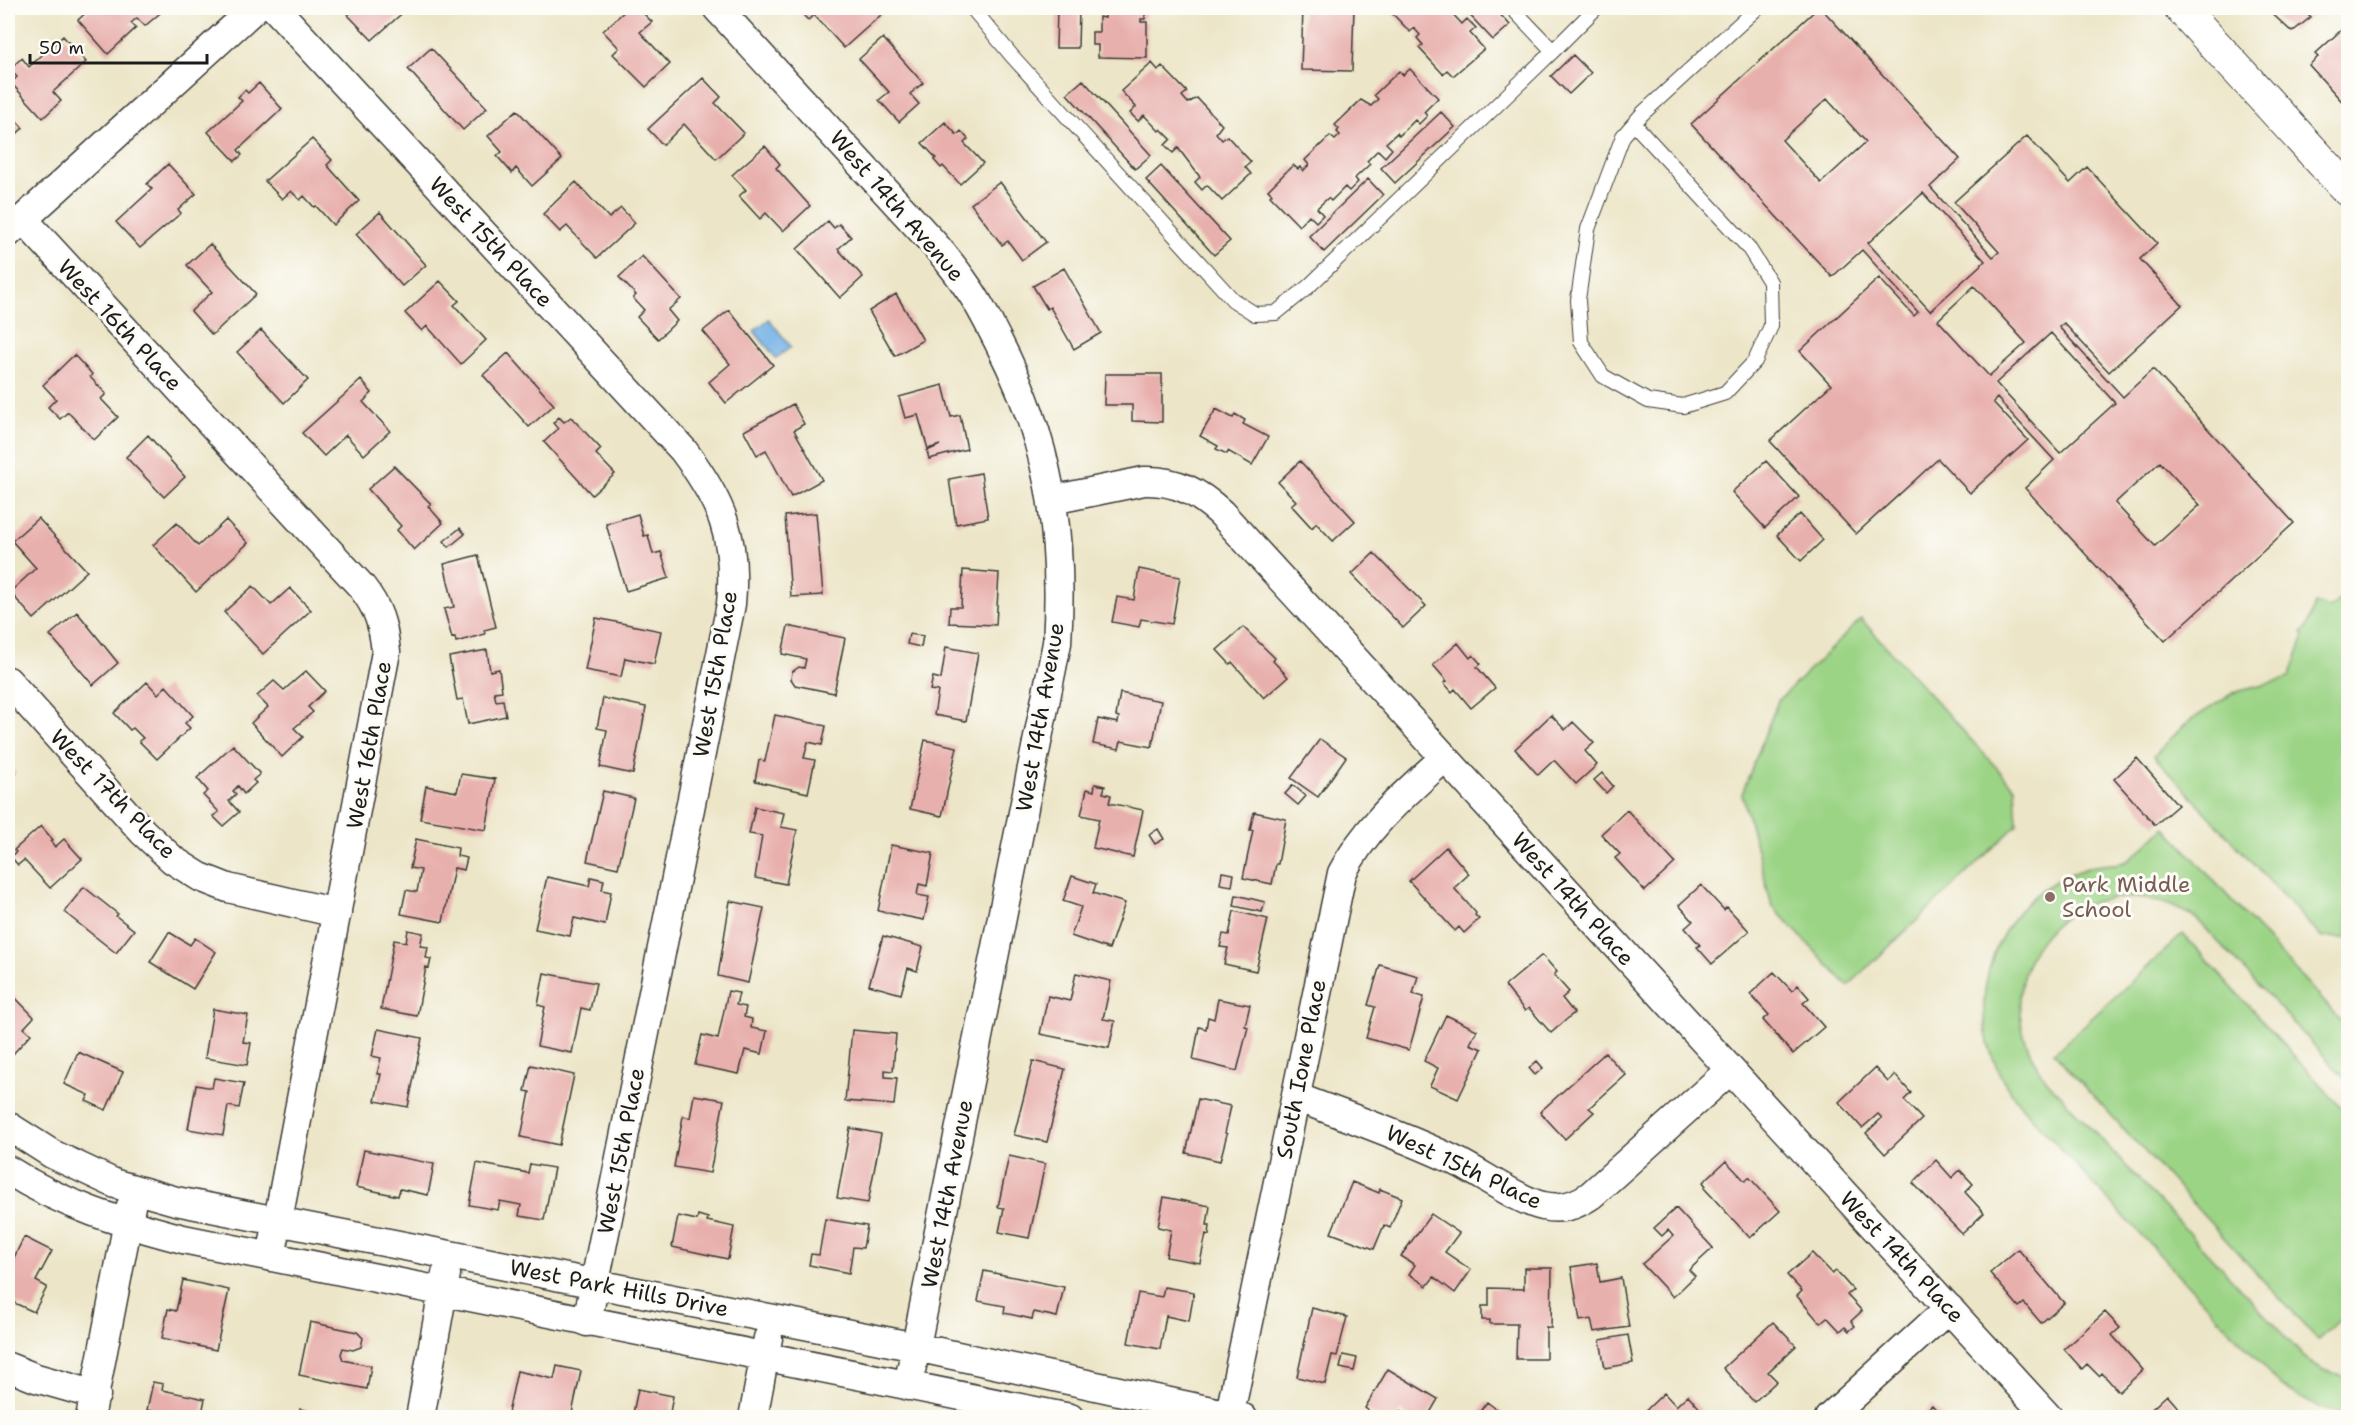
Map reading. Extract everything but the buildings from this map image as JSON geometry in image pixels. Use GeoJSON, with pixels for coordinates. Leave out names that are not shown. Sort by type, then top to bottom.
{"type":"FeatureCollection","features":[{"type":"Feature","properties":{"kind":"main road"},"geometry":{"type":"LineString","coordinates":[[2181,8],[2349,190]]}},
{"type":"Feature","properties":{"kind":"street"},"geometry":{"type":"LineString","coordinates":[[15,226],[255,8]]}},
{"type":"Feature","properties":{"kind":"street","name":"West 15th Place"},"geometry":{"type":"LineString","coordinates":[[275,8],[683,450],[717,501],[727,529],[732,557],[731,604],[587,1322]]}},
{"type":"Feature","properties":{"kind":"street","name":"West 14th Avenue"},"geometry":{"type":"LineString","coordinates":[[717,8],[935,245],[967,286],[1018,381],[1040,442],[1052,500],[1059,559],[1058,643],[908,1386]]}},
{"type":"Feature","properties":{"kind":"street","name":"West 16th Place"},"geometry":{"type":"LineString","coordinates":[[15,226],[361,586],[373,600],[380,615],[386,652],[271,1257]]}},
{"type":"Feature","properties":{"kind":"street","name":"West 14th Place"},"geometry":{"type":"LineString","coordinates":[[1052,500],[1138,482],[1159,480],[1175,483],[1208,500],[2049,1418]]}},
{"type":"Feature","properties":{"kind":"street","name":"West 17th Place"},"geometry":{"type":"LineString","coordinates":[[8,681],[143,832],[173,860],[200,877],[228,888],[337,913]]}},
{"type":"Feature","properties":{"kind":"street","name":"South Ione Place"},"geometry":{"type":"LineString","coordinates":[[1234,1416],[1342,873],[1366,833],[1444,758]]}},
{"type":"Feature","properties":{"kind":"street","name":"West 15th Place"},"geometry":{"type":"LineString","coordinates":[[1296,1097],[1457,1162],[1532,1203],[1556,1208],[1576,1203],[1590,1195],[1730,1070]]}},
{"type":"Feature","properties":{"kind":"street","name":"West Park Hills Drive"},"geometry":{"type":"LineString","coordinates":[[8,1126],[52,1154],[116,1184],[176,1201],[916,1347],[1234,1416]]}},
{"type":"Feature","properties":{"kind":"street","name":"West Park Hills Drive"},"geometry":{"type":"LineString","coordinates":[[8,1170],[88,1211],[127,1225],[183,1239],[1070,1418]]}},
{"type":"Feature","properties":{"kind":"street"},"geometry":{"type":"LineString","coordinates":[[8,1367],[93,1406],[134,1189]]}},
{"type":"Feature","properties":{"kind":"street"},"geometry":{"type":"LineString","coordinates":[[420,1418],[449,1254]]}},
{"type":"Feature","properties":{"kind":"street"},"geometry":{"type":"LineString","coordinates":[[1830,1418],[1949,1308]]}},
{"type":"Feature","properties":{"kind":"street"},"geometry":{"type":"LineString","coordinates":[[753,1418],[772,1318]]}},
{"type":"Feature","properties":{"kind":"street"},"geometry":{"type":"LineString","coordinates":[[1081,1418],[1087,1383]]}},
{"type":"Feature","properties":{"kind":"lane"},"geometry":{"type":"LineString","coordinates":[[972,8],[1012,56],[1233,300],[1255,314],[1276,313],[1308,287],[1553,51],[1583,18],[1596,8]]}},
{"type":"Feature","properties":{"kind":"lane"},"geometry":{"type":"LineString","coordinates":[[1512,8],[1553,51]]}},
{"type":"Feature","properties":{"kind":"lane"},"geometry":{"type":"LineString","coordinates":[[1573,8],[1583,18]]}},
{"type":"Feature","properties":{"kind":"lane"},"geometry":{"type":"LineString","coordinates":[[1634,124],[1748,247],[1770,282],[1771,326],[1755,361],[1725,393],[1683,406],[1648,401],[1603,376],[1581,342],[1578,300],[1588,229],[1623,136],[1634,124],[1757,8]]}},
{"type":"Feature","properties":{"kind":"green space"},"geometry":{"type":"Polygon","coordinates":[[[2348,591],[2348,938],[2321,937],[2154,756],[2185,724],[2233,693],[2289,678],[2304,636],[2302,633],[2306,630],[2315,603],[2330,608],[2348,591]]]}},
{"type":"Feature","properties":{"kind":"green space"},"geometry":{"type":"Polygon","coordinates":[[[1861,619],[2015,788],[2017,825],[1848,986],[1772,906],[1742,794],[1778,701],[1861,619]]]}},
{"type":"Feature","properties":{"kind":"green space"},"geometry":{"type":"Polygon","coordinates":[[[2165,827],[2348,1028],[2348,1082],[2197,919],[2154,901],[2113,898],[2077,910],[2048,932],[2028,963],[2020,1000],[2026,1041],[2048,1082],[2305,1358],[2322,1369],[2348,1378],[2348,1415],[2313,1404],[2281,1385],[2022,1107],[2002,1078],[1988,1043],[1984,1018],[1985,992],[1990,967],[1999,943],[2012,921],[2029,901],[2049,885],[2095,866],[2127,861],[2142,850],[2165,827]]]}},
{"type":"Feature","properties":{"kind":"green space"},"geometry":{"type":"Polygon","coordinates":[[[2183,934],[2348,1115],[2348,1312],[2318,1340],[2054,1053],[2183,934]]]}},
{"type":"Feature","properties":{"kind":"water"},"geometry":{"type":"Polygon","coordinates":[[[769,319],[791,347],[776,358],[754,331],[769,319]]]}},
{"type":"Feature","properties":{"kind":"place","name":"Park Middle School"},"geometry":{"type":"Point","coordinates":[2050,897]}}]}
